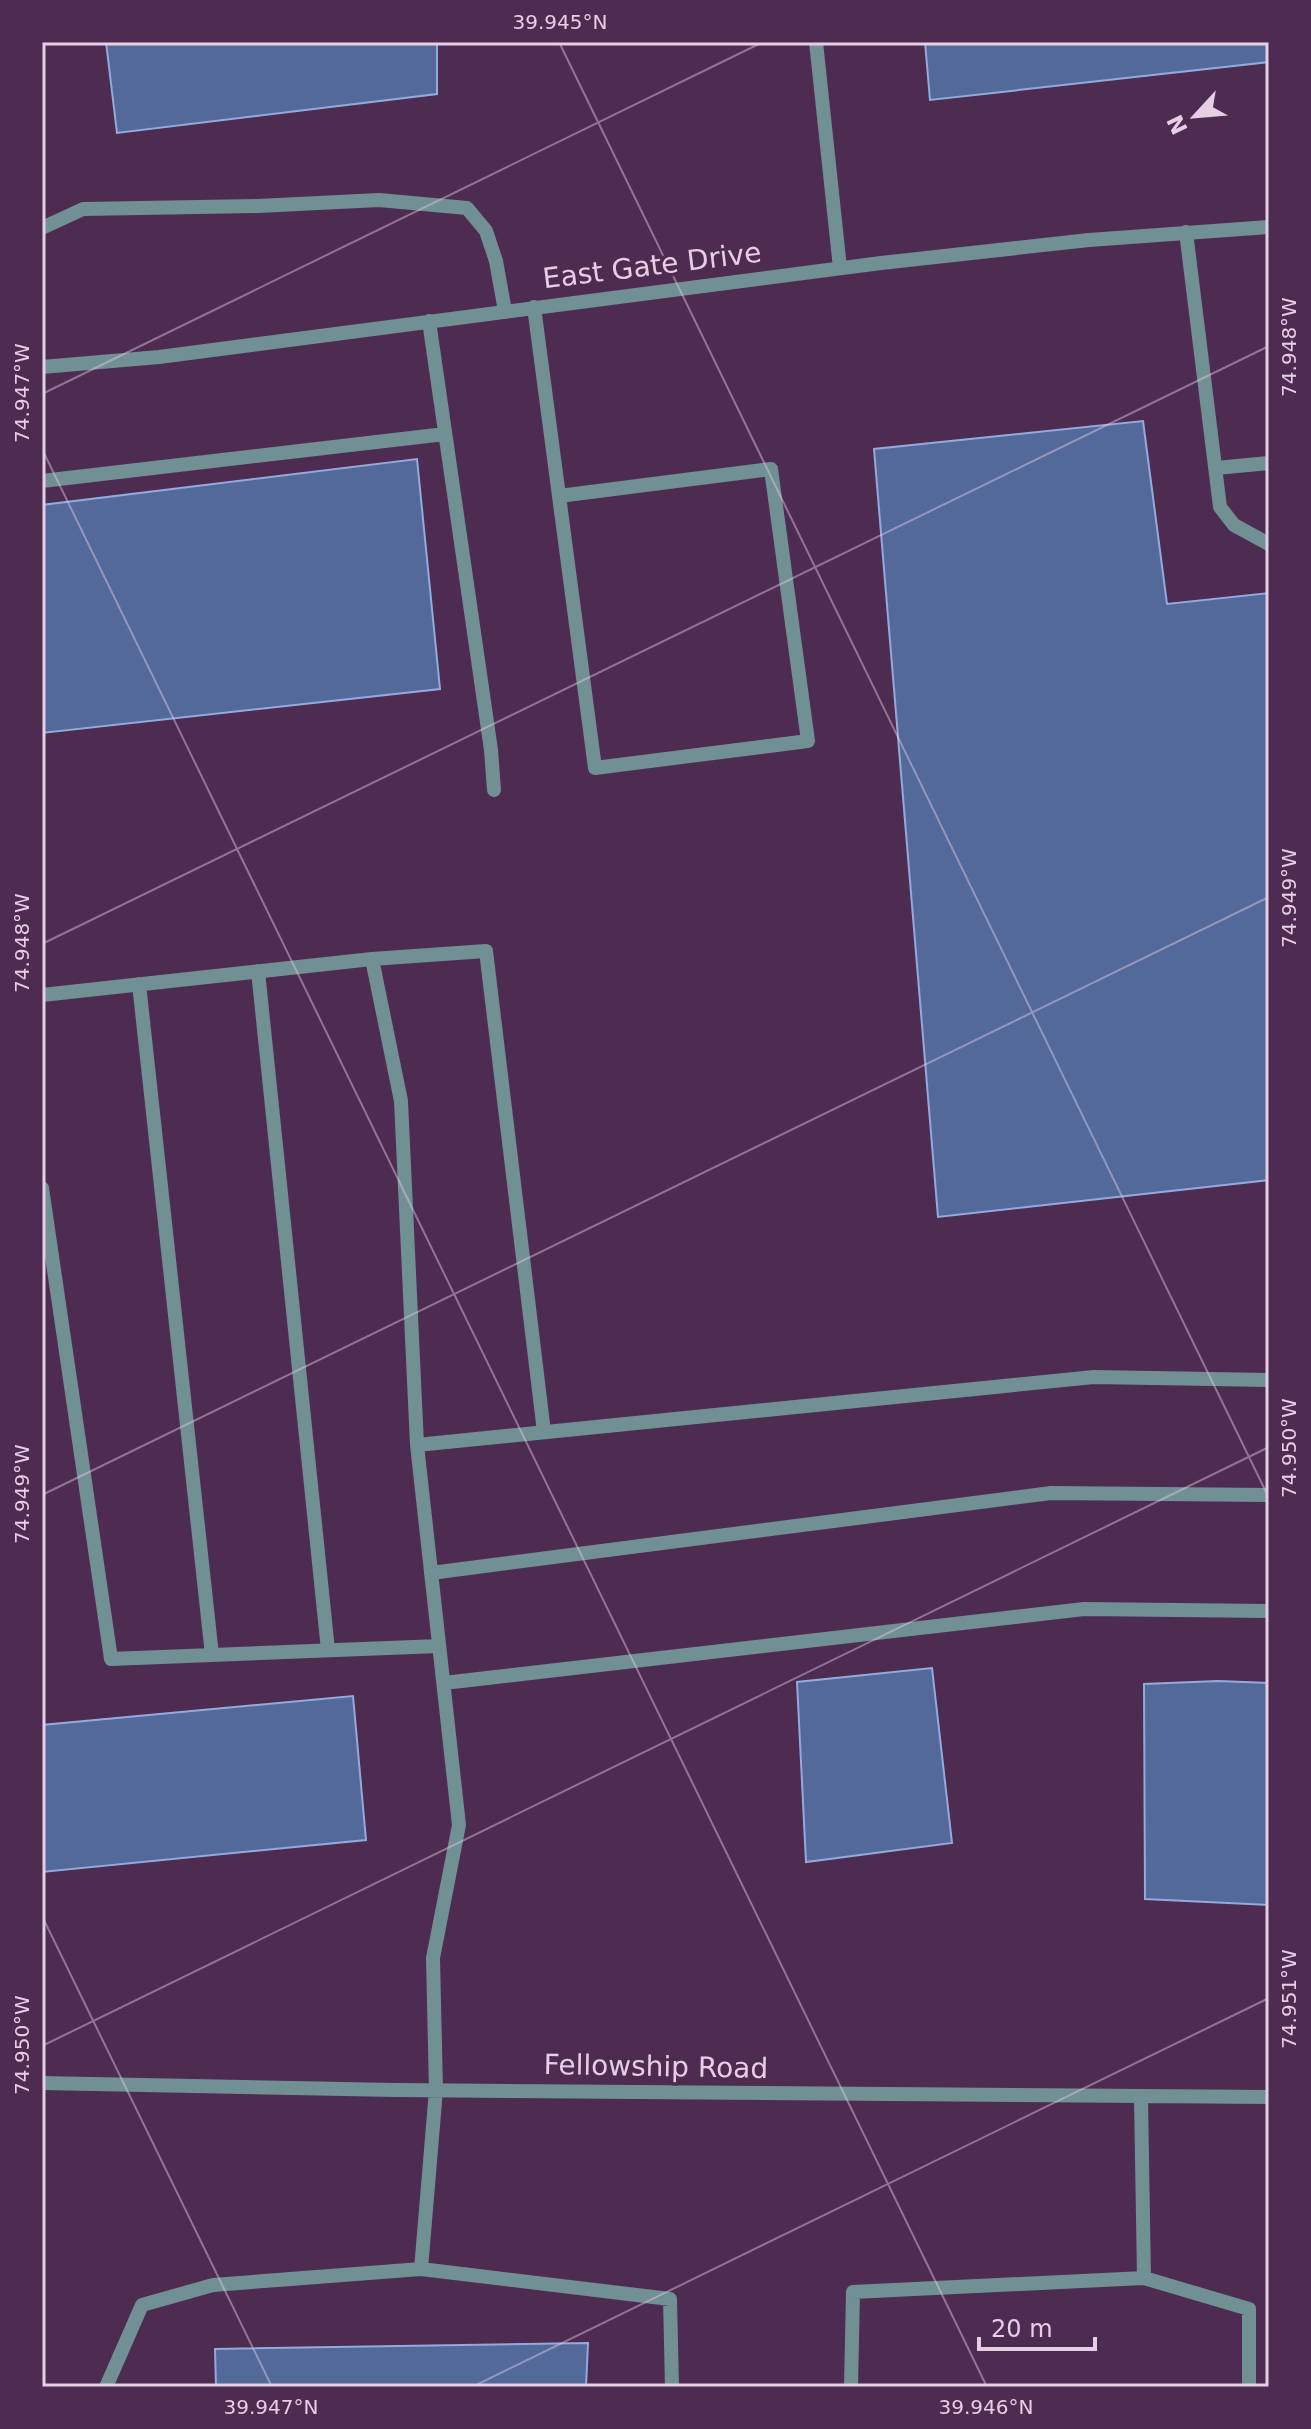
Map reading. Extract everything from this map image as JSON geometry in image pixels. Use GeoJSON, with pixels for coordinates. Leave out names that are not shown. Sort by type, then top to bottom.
{"type":"FeatureCollection","features":[{"type":"Feature","properties":{"kind":"street"},"geometry":{"type":"LineString","coordinates":[[816,42],[840,268]]}},
{"type":"Feature","properties":{"kind":"street"},"geometry":{"type":"LineString","coordinates":[[42,228],[83,209],[379,200],[467,208],[486,231],[496,261],[505,311]]}},
{"type":"Feature","properties":{"kind":"street","name":"East Gate Drive"},"geometry":{"type":"LineString","coordinates":[[42,367],[159,357],[840,268],[1089,240],[1269,227]]}},
{"type":"Feature","properties":{"kind":"street"},"geometry":{"type":"LineString","coordinates":[[1186,232],[1220,507],[1234,525],[1269,544]]}},
{"type":"Feature","properties":{"kind":"street"},"geometry":{"type":"LineString","coordinates":[[534,307],[559,496],[595,768],[808,741],[771,469],[559,496]]}},
{"type":"Feature","properties":{"kind":"street"},"geometry":{"type":"LineString","coordinates":[[429,321],[491,750],[494,790]]}},
{"type":"Feature","properties":{"kind":"street"},"geometry":{"type":"LineString","coordinates":[[42,481],[445,434]]}},
{"type":"Feature","properties":{"kind":"street"},"geometry":{"type":"LineString","coordinates":[[1216,468],[1269,463]]}},
{"type":"Feature","properties":{"kind":"street"},"geometry":{"type":"LineString","coordinates":[[42,995],[372,959],[486,951],[544,1432]]}},
{"type":"Feature","properties":{"kind":"street"},"geometry":{"type":"LineString","coordinates":[[372,959],[401,1101],[417,1445],[459,1825],[433,1958],[436,2090],[421,2269]]}},
{"type":"Feature","properties":{"kind":"street"},"geometry":{"type":"LineString","coordinates":[[258,971],[328,1650]]}},
{"type":"Feature","properties":{"kind":"street"},"geometry":{"type":"LineString","coordinates":[[139,984],[212,1655]]}},
{"type":"Feature","properties":{"kind":"street"},"geometry":{"type":"LineString","coordinates":[[42,1188],[111,1659],[439,1646]]}},
{"type":"Feature","properties":{"kind":"street"},"geometry":{"type":"LineString","coordinates":[[417,1445],[1094,1377],[1269,1380]]}},
{"type":"Feature","properties":{"kind":"street"},"geometry":{"type":"LineString","coordinates":[[431,1573],[1051,1493],[1269,1495]]}},
{"type":"Feature","properties":{"kind":"street"},"geometry":{"type":"LineString","coordinates":[[444,1683],[1084,1609],[1269,1611]]}},
{"type":"Feature","properties":{"kind":"street","name":"Fellowship Road"},"geometry":{"type":"LineString","coordinates":[[42,2083],[436,2090],[1269,2097]]}},
{"type":"Feature","properties":{"kind":"street"},"geometry":{"type":"LineString","coordinates":[[1141,2098],[1144,2278]]}},
{"type":"Feature","properties":{"kind":"street"},"geometry":{"type":"LineString","coordinates":[[106,2387],[142,2305],[213,2285],[421,2269],[670,2299],[672,2387]]}},
{"type":"Feature","properties":{"kind":"street"},"geometry":{"type":"LineString","coordinates":[[851,2387],[853,2292],[1144,2278],[1249,2309],[1249,2387]]}},
{"type":"Feature","properties":{"kind":"building"},"geometry":{"type":"Polygon","coordinates":[[[106,42],[437,42],[437,94],[117,133],[106,42]]]}},
{"type":"Feature","properties":{"kind":"building"},"geometry":{"type":"Polygon","coordinates":[[[925,42],[1269,42],[1269,62],[930,100],[925,42]]]}},
{"type":"Feature","properties":{"kind":"building"},"geometry":{"type":"Polygon","coordinates":[[[1143,421],[1167,604],[1269,593],[1269,1180],[938,1217],[874,449],[1143,421]]]}},
{"type":"Feature","properties":{"kind":"building"},"geometry":{"type":"Polygon","coordinates":[[[417,459],[440,689],[42,733],[42,505],[417,459]]]}},
{"type":"Feature","properties":{"kind":"building"},"geometry":{"type":"Polygon","coordinates":[[[932,1668],[952,1843],[806,1862],[797,1682],[932,1668]]]}},
{"type":"Feature","properties":{"kind":"building"},"geometry":{"type":"Polygon","coordinates":[[[1218,1681],[1269,1683],[1269,1905],[1145,1899],[1144,1684],[1218,1681]]]}},
{"type":"Feature","properties":{"kind":"building"},"geometry":{"type":"Polygon","coordinates":[[[353,1696],[366,1840],[42,1872],[42,1725],[353,1696]]]}},
{"type":"Feature","properties":{"kind":"building"},"geometry":{"type":"Polygon","coordinates":[[[588,2343],[586,2387],[216,2387],[215,2349],[588,2343]]]}}]}
